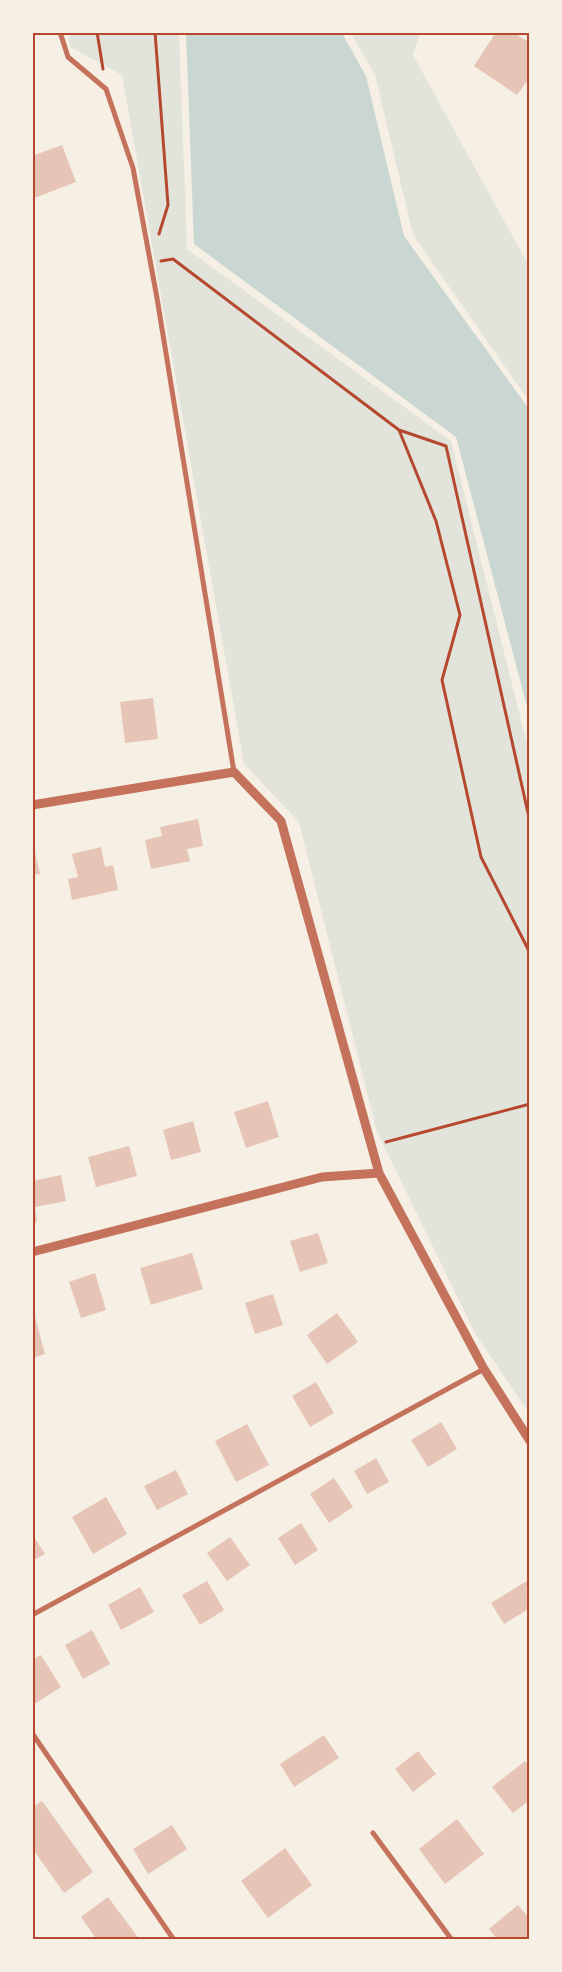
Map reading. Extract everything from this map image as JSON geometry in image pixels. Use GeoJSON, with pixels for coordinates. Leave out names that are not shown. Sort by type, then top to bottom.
{"type":"FeatureCollection","features":[{"type":"Feature","properties":{"kind":"street"},"geometry":{"type":"LineString","coordinates":[[60,32],[68,58],[106,89],[133,168],[151,263],[234,772],[281,821],[379,1173],[484,1369],[530,1440]]}},
{"type":"Feature","properties":{"kind":"street"},"geometry":{"type":"LineString","coordinates":[[32,805],[234,772]]}},
{"type":"Feature","properties":{"kind":"street"},"geometry":{"type":"LineString","coordinates":[[32,1252],[322,1178],[379,1173]]}},
{"type":"Feature","properties":{"kind":"street"},"geometry":{"type":"LineString","coordinates":[[32,1615],[484,1369]]}},
{"type":"Feature","properties":{"kind":"street"},"geometry":{"type":"LineString","coordinates":[[32,1733],[174,1940]]}},
{"type":"Feature","properties":{"kind":"street"},"geometry":{"type":"LineString","coordinates":[[373,1833],[452,1940]]}},
{"type":"Feature","properties":{"kind":"path"},"geometry":{"type":"LineString","coordinates":[[96,32],[106,89]]}},
{"type":"Feature","properties":{"kind":"path"},"geometry":{"type":"LineString","coordinates":[[155,32],[168,205],[151,263],[173,259],[229,304],[399,430],[446,446],[530,822]]}},
{"type":"Feature","properties":{"kind":"path"},"geometry":{"type":"LineString","coordinates":[[399,430],[436,521],[460,615],[442,680],[481,856],[530,953]]}},
{"type":"Feature","properties":{"kind":"path"},"geometry":{"type":"LineString","coordinates":[[371,1146],[530,1104]]}},
{"type":"Feature","properties":{"kind":"shaded area"},"geometry":{"type":"Polygon","coordinates":[[[68,33],[179,33],[187,249],[451,441],[529,752],[529,1413],[476,1335],[377,1132],[299,822],[244,764],[122,75],[70,47],[68,33]]]}},
{"type":"Feature","properties":{"kind":"shaded area"},"geometry":{"type":"Polygon","coordinates":[[[186,33],[342,33],[366,76],[404,236],[529,409],[529,714],[456,437],[194,244],[186,33]]]}},
{"type":"Feature","properties":{"kind":"shaded area"},"geometry":{"type":"Polygon","coordinates":[[[351,33],[420,33],[413,55],[529,266],[529,401],[413,235],[375,75],[351,33]]]}},
{"type":"Feature","properties":{"kind":"building"},"geometry":{"type":"Polygon","coordinates":[[[496,32],[513,32],[530,43],[530,77],[517,95],[474,66],[496,32]]]}},
{"type":"Feature","properties":{"kind":"building"},"geometry":{"type":"Polygon","coordinates":[[[62,145],[76,182],[32,199],[32,156],[62,145]]]}},
{"type":"Feature","properties":{"kind":"building"},"geometry":{"type":"Polygon","coordinates":[[[153,698],[158,739],[125,743],[120,702],[153,698]]]}},
{"type":"Feature","properties":{"kind":"building"},"geometry":{"type":"Polygon","coordinates":[[[198,819],[203,846],[187,849],[190,861],[151,869],[145,840],[162,836],[160,827],[198,819]]]}},
{"type":"Feature","properties":{"kind":"building"},"geometry":{"type":"Polygon","coordinates":[[[32,840],[40,874],[32,875],[32,840]]]}},
{"type":"Feature","properties":{"kind":"building"},"geometry":{"type":"Polygon","coordinates":[[[101,847],[105,867],[113,865],[118,890],[72,900],[68,879],[78,877],[72,854],[101,847]]]}},
{"type":"Feature","properties":{"kind":"building"},"geometry":{"type":"Polygon","coordinates":[[[268,1101],[279,1137],[246,1148],[234,1112],[268,1101]]]}},
{"type":"Feature","properties":{"kind":"building"},"geometry":{"type":"Polygon","coordinates":[[[193,1121],[201,1152],[171,1160],[163,1130],[193,1121]]]}},
{"type":"Feature","properties":{"kind":"building"},"geometry":{"type":"Polygon","coordinates":[[[129,1146],[137,1176],[96,1187],[88,1157],[129,1146]]]}},
{"type":"Feature","properties":{"kind":"building"},"geometry":{"type":"Polygon","coordinates":[[[61,1175],[66,1201],[35,1207],[37,1222],[32,1223],[32,1181],[61,1175]]]}},
{"type":"Feature","properties":{"kind":"building"},"geometry":{"type":"Polygon","coordinates":[[[318,1233],[328,1263],[300,1272],[290,1241],[318,1233]]]}},
{"type":"Feature","properties":{"kind":"building"},"geometry":{"type":"Polygon","coordinates":[[[192,1253],[203,1289],[151,1305],[140,1268],[192,1253]]]}},
{"type":"Feature","properties":{"kind":"building"},"geometry":{"type":"Polygon","coordinates":[[[95,1273],[106,1310],[81,1318],[69,1282],[95,1273]]]}},
{"type":"Feature","properties":{"kind":"building"},"geometry":{"type":"Polygon","coordinates":[[[273,1294],[283,1325],[255,1334],[245,1303],[273,1294]]]}},
{"type":"Feature","properties":{"kind":"building"},"geometry":{"type":"Polygon","coordinates":[[[337,1313],[358,1342],[327,1364],[307,1335],[337,1313]]]}},
{"type":"Feature","properties":{"kind":"building"},"geometry":{"type":"Polygon","coordinates":[[[35,1317],[45,1354],[32,1358],[32,1318],[35,1317]]]}},
{"type":"Feature","properties":{"kind":"building"},"geometry":{"type":"Polygon","coordinates":[[[316,1382],[334,1413],[310,1427],[292,1396],[316,1382]]]}},
{"type":"Feature","properties":{"kind":"building"},"geometry":{"type":"Polygon","coordinates":[[[441,1422],[457,1449],[428,1467],[411,1440],[441,1422]]]}},
{"type":"Feature","properties":{"kind":"building"},"geometry":{"type":"Polygon","coordinates":[[[247,1424],[269,1465],[236,1482],[215,1441],[247,1424]]]}},
{"type":"Feature","properties":{"kind":"building"},"geometry":{"type":"Polygon","coordinates":[[[376,1458],[389,1482],[367,1494],[354,1471],[376,1458]]]}},
{"type":"Feature","properties":{"kind":"building"},"geometry":{"type":"Polygon","coordinates":[[[176,1470],[188,1494],[157,1510],[144,1486],[176,1470]]]}},
{"type":"Feature","properties":{"kind":"building"},"geometry":{"type":"Polygon","coordinates":[[[334,1478],[353,1507],[329,1523],[310,1494],[334,1478]]]}},
{"type":"Feature","properties":{"kind":"building"},"geometry":{"type":"Polygon","coordinates":[[[106,1497],[127,1534],[93,1554],[72,1517],[106,1497]]]}},
{"type":"Feature","properties":{"kind":"building"},"geometry":{"type":"Polygon","coordinates":[[[301,1523],[318,1550],[295,1565],[278,1538],[301,1523]]]}},
{"type":"Feature","properties":{"kind":"building"},"geometry":{"type":"Polygon","coordinates":[[[32,1534],[45,1554],[32,1561],[32,1534]]]}},
{"type":"Feature","properties":{"kind":"building"},"geometry":{"type":"Polygon","coordinates":[[[230,1537],[250,1565],[227,1581],[207,1553],[230,1537]]]}},
{"type":"Feature","properties":{"kind":"building"},"geometry":{"type":"Polygon","coordinates":[[[530,1579],[530,1608],[504,1624],[491,1603],[530,1579]]]}},
{"type":"Feature","properties":{"kind":"building"},"geometry":{"type":"Polygon","coordinates":[[[207,1581],[224,1610],[200,1625],[182,1595],[207,1581]]]}},
{"type":"Feature","properties":{"kind":"building"},"geometry":{"type":"Polygon","coordinates":[[[140,1587],[154,1612],[121,1630],[108,1605],[140,1587]]]}},
{"type":"Feature","properties":{"kind":"building"},"geometry":{"type":"Polygon","coordinates":[[[92,1630],[110,1664],[83,1679],[65,1645],[92,1630]]]}},
{"type":"Feature","properties":{"kind":"building"},"geometry":{"type":"Polygon","coordinates":[[[41,1655],[61,1687],[33,1705],[32,1660],[41,1655]]]}},
{"type":"Feature","properties":{"kind":"building"},"geometry":{"type":"Polygon","coordinates":[[[324,1735],[339,1758],[294,1787],[280,1764],[324,1735]]]}},
{"type":"Feature","properties":{"kind":"building"},"geometry":{"type":"Polygon","coordinates":[[[418,1751],[436,1774],[413,1792],[395,1769],[418,1751]]]}},
{"type":"Feature","properties":{"kind":"building"},"geometry":{"type":"Polygon","coordinates":[[[525,1761],[530,1767],[530,1800],[513,1813],[492,1787],[525,1761]]]}},
{"type":"Feature","properties":{"kind":"building"},"geometry":{"type":"Polygon","coordinates":[[[42,1801],[93,1872],[64,1893],[32,1848],[32,1807],[42,1801]]]}},
{"type":"Feature","properties":{"kind":"building"},"geometry":{"type":"Polygon","coordinates":[[[457,1819],[484,1854],[445,1884],[419,1849],[457,1819]]]}},
{"type":"Feature","properties":{"kind":"building"},"geometry":{"type":"Polygon","coordinates":[[[172,1825],[187,1849],[148,1874],[133,1849],[172,1825]]]}},
{"type":"Feature","properties":{"kind":"building"},"geometry":{"type":"Polygon","coordinates":[[[285,1848],[312,1885],[268,1918],[241,1881],[285,1848]]]}},
{"type":"Feature","properties":{"kind":"building"},"geometry":{"type":"Polygon","coordinates":[[[108,1897],[140,1940],[97,1940],[81,1917],[108,1897]]]}},
{"type":"Feature","properties":{"kind":"building"},"geometry":{"type":"Polygon","coordinates":[[[518,1905],[530,1919],[530,1939],[498,1940],[489,1929],[518,1905]]]}}]}
